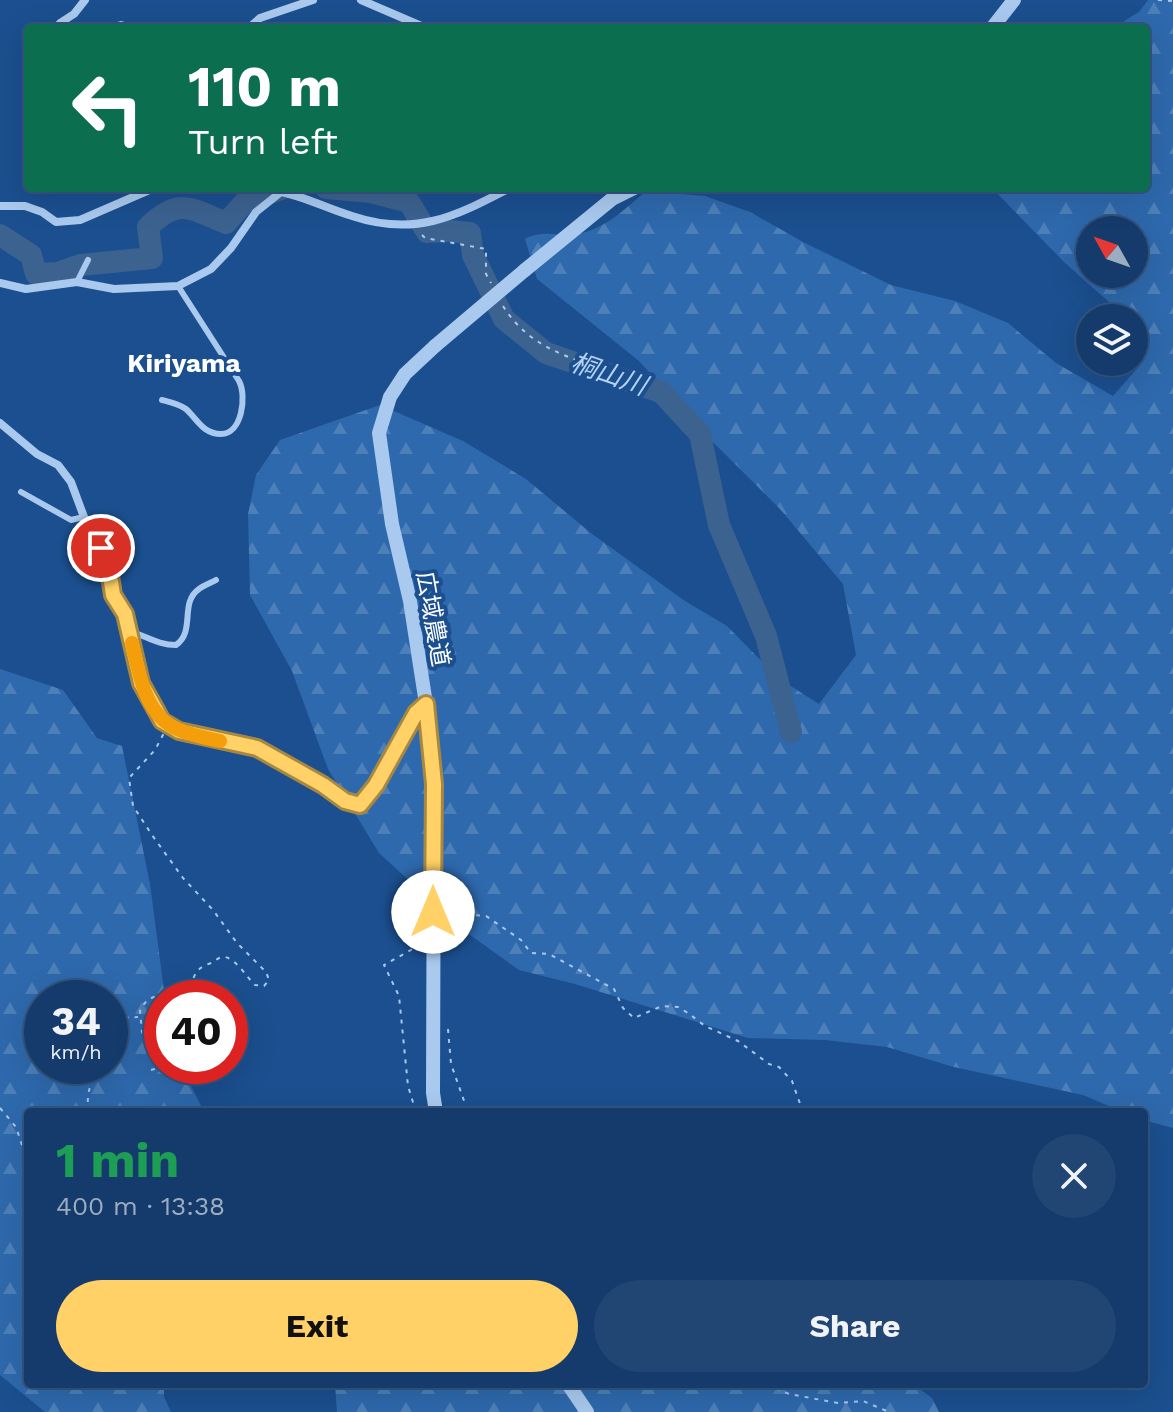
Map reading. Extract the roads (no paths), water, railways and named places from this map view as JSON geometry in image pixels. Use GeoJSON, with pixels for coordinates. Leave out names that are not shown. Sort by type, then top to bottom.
{"type":"FeatureCollection","features":[{"type":"Feature","properties":{"kind":"street"},"geometry":{"type":"LineString","coordinates":[[61,24],[85,0]]}},
{"type":"Feature","properties":{"kind":"street"},"geometry":{"type":"LineString","coordinates":[[254,24],[260,18],[313,0]]}},
{"type":"Feature","properties":{"kind":"street"},"geometry":{"type":"LineString","coordinates":[[361,0],[417,24]]}},
{"type":"Feature","properties":{"kind":"street"},"geometry":{"type":"LineString","coordinates":[[995,24],[1014,0]]}},
{"type":"Feature","properties":{"kind":"street"},"geometry":{"type":"LineString","coordinates":[[0,206],[25,206],[42,212],[56,222],[80,220],[145,192]]}},
{"type":"Feature","properties":{"kind":"street"},"geometry":{"type":"LineString","coordinates":[[0,283],[39,289],[77,282],[114,289],[178,286],[211,269],[231,248],[256,212],[278,192]]}},
{"type":"Feature","properties":{"kind":"street"},"geometry":{"type":"LineString","coordinates":[[286,192],[371,222],[412,226],[453,215],[502,192]]}},
{"type":"Feature","properties":{"kind":"street","name":"広域農道"},"geometry":{"type":"LineString","coordinates":[[435,1108],[434,784],[426,704],[410,601],[392,524],[379,433],[390,397],[405,374],[608,194]]}},
{"type":"Feature","properties":{"kind":"street"},"geometry":{"type":"LineString","coordinates":[[0,423],[66,474],[101,548],[109,569],[113,595],[125,614],[141,683],[162,721],[179,731],[257,748],[345,801],[360,805],[376,785],[416,713],[426,704]]}},
{"type":"Feature","properties":{"kind":"street"},"geometry":{"type":"LineString","coordinates":[[571,1388],[587,1412]]}},
{"type":"Feature","properties":{"kind":"lane"},"geometry":{"type":"LineString","coordinates":[[77,282],[88,260]]}},
{"type":"Feature","properties":{"kind":"lane"},"geometry":{"type":"LineString","coordinates":[[162,400],[184,407],[208,432],[225,435],[233,431],[244,403],[239,381],[178,286]]}},
{"type":"Feature","properties":{"kind":"lane"},"geometry":{"type":"LineString","coordinates":[[21,492],[71,520],[84,517]]}},
{"type":"Feature","properties":{"kind":"lane"},"geometry":{"type":"LineString","coordinates":[[129,631],[161,645],[176,645],[186,634],[188,603],[197,589],[216,580]]}},
{"type":"Feature","properties":{"kind":"waterway","name":"桐山川"},"geometry":{"type":"LineString","coordinates":[[0,235],[31,255],[36,274],[58,273],[81,265],[152,258],[148,227],[168,212],[185,208],[226,223],[244,203],[273,192]]}},
{"type":"Feature","properties":{"kind":"waterway","name":"桐山川"},"geometry":{"type":"LineString","coordinates":[[371,192],[409,202],[427,232],[470,233],[473,255],[504,319],[546,353],[661,392],[700,434],[719,525],[766,636],[791,732]]}},
{"type":"Feature","properties":{"kind":"district","name":"Kiriyama"},"geometry":{"type":"Point","coordinates":[184,363]}}]}
